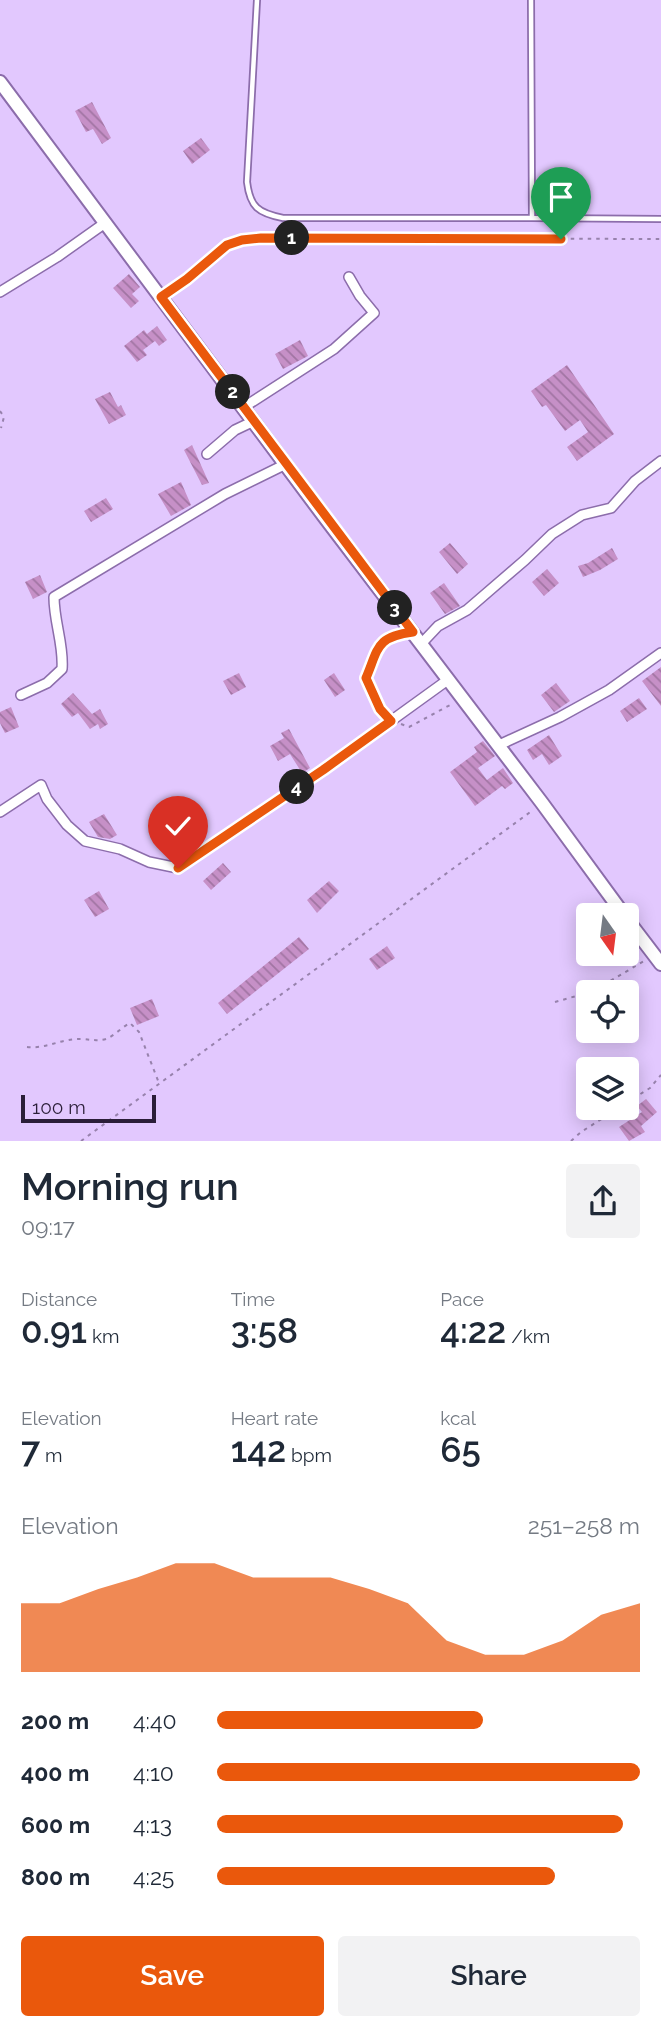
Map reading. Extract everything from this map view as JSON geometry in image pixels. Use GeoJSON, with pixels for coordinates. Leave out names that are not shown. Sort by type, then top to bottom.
{"type":"FeatureCollection","features":[{"type":"Feature","properties":{"kind":"street"},"geometry":{"type":"LineString","coordinates":[[0,82],[615,903]]}},
{"type":"Feature","properties":{"kind":"street"},"geometry":{"type":"LineString","coordinates":[[0,292],[105,223]]}},
{"type":"Feature","properties":{"kind":"street"},"geometry":{"type":"LineString","coordinates":[[244,407],[334,349],[374,313],[349,277]]}},
{"type":"Feature","properties":{"kind":"street"},"geometry":{"type":"LineString","coordinates":[[207,454],[235,430],[254,421]]}},
{"type":"Feature","properties":{"kind":"street"},"geometry":{"type":"LineString","coordinates":[[417,638],[467,610],[552,534],[582,515],[611,508],[635,481],[661,461]]}},
{"type":"Feature","properties":{"kind":"street"},"geometry":{"type":"LineString","coordinates":[[22,695],[47,682],[62,669],[54,597],[225,494],[286,464]]}},
{"type":"Feature","properties":{"kind":"street"},"geometry":{"type":"LineString","coordinates":[[499,745],[609,690],[661,653]]}},
{"type":"Feature","properties":{"kind":"street"},"geometry":{"type":"LineString","coordinates":[[0,812],[41,785],[47,799],[67,825],[85,841],[120,849],[149,862],[178,868],[323,770],[449,679]]}},
{"type":"Feature","properties":{"kind":"street"},"geometry":{"type":"LineString","coordinates":[[639,936],[657,960]]}},
{"type":"Feature","properties":{"kind":"lane"},"geometry":{"type":"LineString","coordinates":[[257,0],[247,182],[249,197],[256,208],[268,215],[283,218],[661,219]]}},
{"type":"Feature","properties":{"kind":"lane"},"geometry":{"type":"LineString","coordinates":[[531,0],[532,218]]}},
{"type":"Feature","properties":{"kind":"path"},"geometry":{"type":"LineString","coordinates":[[161,297],[227,245],[242,240],[661,239]]}},
{"type":"Feature","properties":{"kind":"path"},"geometry":{"type":"LineString","coordinates":[[0,411],[4,417],[1,428]]}},
{"type":"Feature","properties":{"kind":"path"},"geometry":{"type":"LineString","coordinates":[[417,638],[394,635],[385,640],[376,651],[366,678],[380,709],[391,721],[409,727],[463,698]]}},
{"type":"Feature","properties":{"kind":"path"},"geometry":{"type":"LineString","coordinates":[[81,1141],[542,803]]}},
{"type":"Feature","properties":{"kind":"path"},"geometry":{"type":"LineString","coordinates":[[616,980],[657,960]]}},
{"type":"Feature","properties":{"kind":"path"},"geometry":{"type":"LineString","coordinates":[[555,1002],[576,996]]}},
{"type":"Feature","properties":{"kind":"path"},"geometry":{"type":"LineString","coordinates":[[27,1047],[39,1048],[59,1041],[93,1041],[107,1038],[130,1023],[139,1032],[159,1084]]}},
{"type":"Feature","properties":{"kind":"path"},"geometry":{"type":"LineString","coordinates":[[639,1095],[650,1088],[661,1075]]}},
{"type":"Feature","properties":{"kind":"path"},"geometry":{"type":"LineString","coordinates":[[571,1141],[600,1120]]}},
{"type":"Feature","properties":{"kind":"building"},"geometry":{"type":"Polygon","coordinates":[[[92,102],[111,138],[102,144],[93,129],[86,132],[75,111],[92,102]]]}},
{"type":"Feature","properties":{"kind":"building"},"geometry":{"type":"Polygon","coordinates":[[[201,138],[210,150],[192,164],[183,151],[201,138]]]}},
{"type":"Feature","properties":{"kind":"building"},"geometry":{"type":"Polygon","coordinates":[[[129,274],[140,287],[132,294],[139,301],[131,308],[113,288],[129,274]]]}},
{"type":"Feature","properties":{"kind":"building"},"geometry":{"type":"Polygon","coordinates":[[[157,326],[167,340],[159,346],[155,341],[143,350],[147,355],[137,362],[124,346],[144,330],[147,334],[157,326]]]}},
{"type":"Feature","properties":{"kind":"building"},"geometry":{"type":"Polygon","coordinates":[[[300,340],[308,356],[283,369],[275,354],[300,340]]]}},
{"type":"Feature","properties":{"kind":"building"},"geometry":{"type":"Polygon","coordinates":[[[567,365],[614,434],[577,461],[567,447],[588,432],[580,420],[565,431],[546,405],[542,407],[531,391],[567,365]]]}},
{"type":"Feature","properties":{"kind":"building"},"geometry":{"type":"Polygon","coordinates":[[[110,392],[126,415],[109,424],[95,399],[110,392]]]}},
{"type":"Feature","properties":{"kind":"building"},"geometry":{"type":"Polygon","coordinates":[[[192,445],[209,483],[202,485],[184,450],[192,445]]]}},
{"type":"Feature","properties":{"kind":"building"},"geometry":{"type":"Polygon","coordinates":[[[181,482],[191,505],[171,516],[158,494],[181,482]]]}},
{"type":"Feature","properties":{"kind":"building"},"geometry":{"type":"Polygon","coordinates":[[[106,498],[113,509],[91,522],[84,511],[106,498]]]}},
{"type":"Feature","properties":{"kind":"building"},"geometry":{"type":"Polygon","coordinates":[[[450,543],[468,564],[457,574],[439,552],[450,543]]]}},
{"type":"Feature","properties":{"kind":"building"},"geometry":{"type":"Polygon","coordinates":[[[612,548],[618,559],[583,577],[578,566],[612,548]]]}},
{"type":"Feature","properties":{"kind":"building"},"geometry":{"type":"Polygon","coordinates":[[[547,569],[559,583],[544,596],[532,582],[547,569]]]}},
{"type":"Feature","properties":{"kind":"building"},"geometry":{"type":"Polygon","coordinates":[[[40,575],[47,592],[33,599],[25,582],[40,575]]]}},
{"type":"Feature","properties":{"kind":"building"},"geometry":{"type":"Polygon","coordinates":[[[444,583],[460,606],[445,614],[430,593],[444,583]]]}},
{"type":"Feature","properties":{"kind":"building"},"geometry":{"type":"Polygon","coordinates":[[[661,667],[661,706],[642,681],[661,667]]]}},
{"type":"Feature","properties":{"kind":"building"},"geometry":{"type":"Polygon","coordinates":[[[239,673],[246,687],[231,695],[223,681],[239,673]]]}},
{"type":"Feature","properties":{"kind":"building"},"geometry":{"type":"Polygon","coordinates":[[[334,673],[345,690],[335,697],[324,680],[334,673]]]}},
{"type":"Feature","properties":{"kind":"building"},"geometry":{"type":"Polygon","coordinates":[[[556,683],[570,701],[554,712],[541,695],[556,683]]]}},
{"type":"Feature","properties":{"kind":"building"},"geometry":{"type":"Polygon","coordinates":[[[73,693],[92,714],[100,709],[108,724],[100,729],[98,724],[90,729],[78,713],[72,717],[61,704],[73,693]]]}},
{"type":"Feature","properties":{"kind":"building"},"geometry":{"type":"Polygon","coordinates":[[[639,698],[647,709],[627,722],[620,711],[639,698]]]}},
{"type":"Feature","properties":{"kind":"building"},"geometry":{"type":"Polygon","coordinates":[[[11,707],[19,727],[5,733],[0,723],[0,712],[11,707]]]}},
{"type":"Feature","properties":{"kind":"building"},"geometry":{"type":"Polygon","coordinates":[[[289,729],[310,768],[302,773],[290,754],[278,761],[270,746],[284,738],[281,733],[289,729]]]}},
{"type":"Feature","properties":{"kind":"building"},"geometry":{"type":"Polygon","coordinates":[[[549,735],[562,756],[549,765],[542,754],[533,760],[527,750],[549,735]]]}},
{"type":"Feature","properties":{"kind":"building"},"geometry":{"type":"Polygon","coordinates":[[[483,741],[495,756],[478,768],[487,780],[503,768],[513,783],[505,789],[502,786],[475,806],[450,772],[477,752],[474,747],[483,741]]]}},
{"type":"Feature","properties":{"kind":"building"},"geometry":{"type":"Polygon","coordinates":[[[168,806],[175,817],[159,827],[152,816],[168,806]]]}},
{"type":"Feature","properties":{"kind":"building"},"geometry":{"type":"Polygon","coordinates":[[[104,814],[117,835],[110,839],[98,837],[89,822],[104,814]]]}},
{"type":"Feature","properties":{"kind":"building"},"geometry":{"type":"Polygon","coordinates":[[[223,863],[231,872],[211,890],[203,881],[223,863]]]}},
{"type":"Feature","properties":{"kind":"building"},"geometry":{"type":"Polygon","coordinates":[[[329,881],[339,891],[317,913],[307,900],[329,881]]]}},
{"type":"Feature","properties":{"kind":"building"},"geometry":{"type":"Polygon","coordinates":[[[99,891],[109,909],[95,917],[84,900],[99,891]]]}},
{"type":"Feature","properties":{"kind":"building"},"geometry":{"type":"Polygon","coordinates":[[[299,937],[309,949],[227,1014],[218,1003],[299,937]]]}},
{"type":"Feature","properties":{"kind":"building"},"geometry":{"type":"Polygon","coordinates":[[[387,946],[395,958],[377,970],[369,959],[387,946]]]}},
{"type":"Feature","properties":{"kind":"building"},"geometry":{"type":"Polygon","coordinates":[[[152,999],[159,1016],[137,1025],[130,1008],[152,999]]]}},
{"type":"Feature","properties":{"kind":"building"},"geometry":{"type":"Polygon","coordinates":[[[646,1099],[657,1112],[641,1126],[645,1132],[629,1141],[619,1127],[630,1120],[639,1120],[639,1114],[642,1112],[639,1104],[646,1099]]]}},
{"type":"Feature","properties":{"kind":"route"},"geometry":{"type":"LineString","coordinates":[[178,868],[391,721],[380,709],[366,678],[376,651],[385,640],[394,635],[413,632],[161,297],[227,245],[242,240],[561,239]]}}]}
